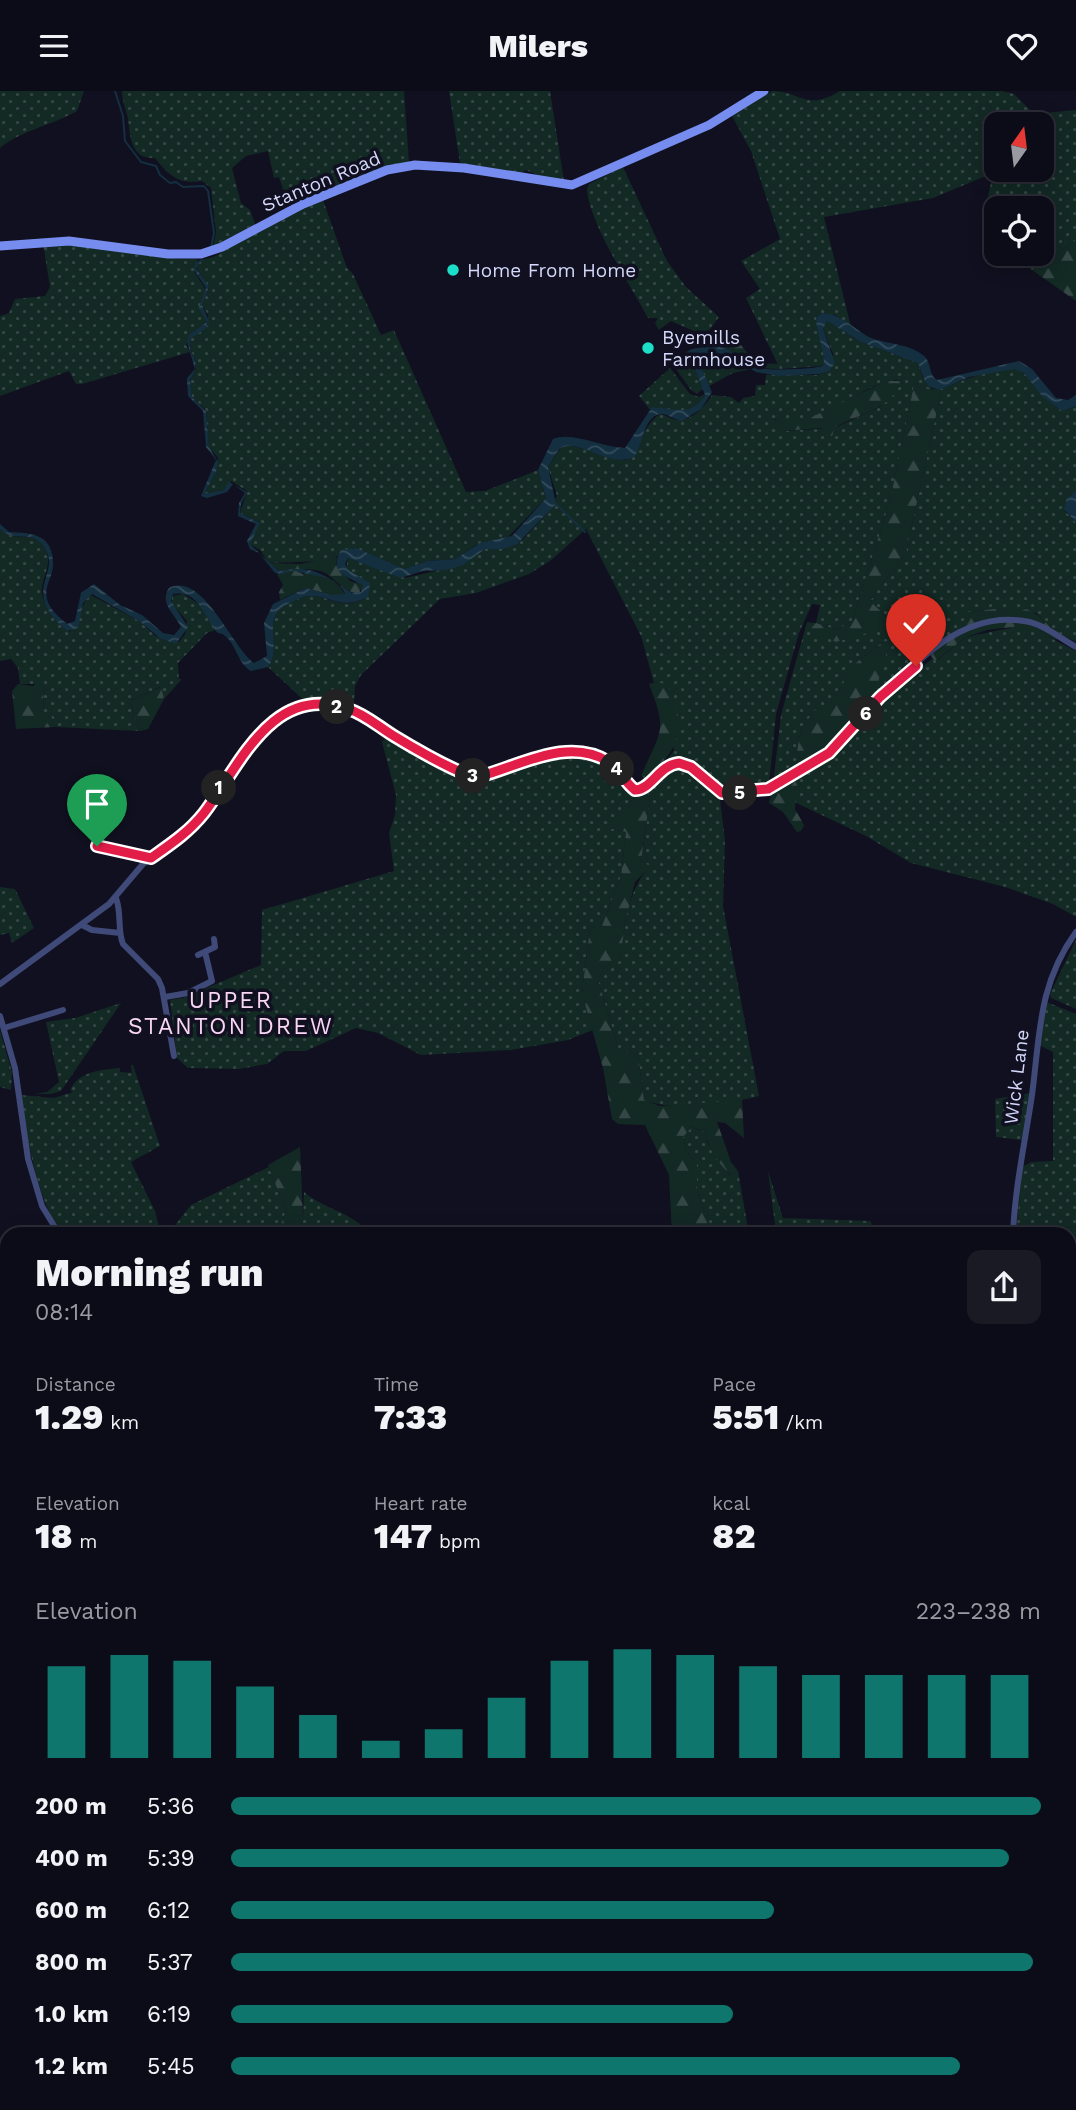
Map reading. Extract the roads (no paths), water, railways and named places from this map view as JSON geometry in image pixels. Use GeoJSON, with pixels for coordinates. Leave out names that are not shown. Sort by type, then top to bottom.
{"type":"FeatureCollection","features":[{"type":"Feature","properties":{"kind":"main road","name":"Stanton Road"},"geometry":{"type":"LineString","coordinates":[[0,246],[69,241],[168,254],[201,254],[214,251],[314,200],[387,170],[415,165],[464,168],[572,185],[709,125],[764,91]]}},
{"type":"Feature","properties":{"kind":"street"},"geometry":{"type":"LineString","coordinates":[[0,984],[116,898],[151,858],[179,839],[203,814],[229,773],[261,731],[281,717],[301,708],[316,706],[352,710],[470,776],[478,777],[564,751],[581,750],[613,764],[635,790],[644,788],[661,769],[679,763],[691,767],[716,790],[744,793],[768,789],[829,753],[880,697],[960,631],[993,620],[1023,620],[1076,647]]}},
{"type":"Feature","properties":{"kind":"street"},"geometry":{"type":"LineString","coordinates":[[97,846],[151,858]]}},
{"type":"Feature","properties":{"kind":"street"},"geometry":{"type":"LineString","coordinates":[[116,898],[121,917],[120,933],[128,952],[158,979],[165,997],[174,1056]]}},
{"type":"Feature","properties":{"kind":"street"},"geometry":{"type":"LineString","coordinates":[[82,925],[92,930],[120,933]]}},
{"type":"Feature","properties":{"kind":"street","name":"Wick Lane"},"geometry":{"type":"LineString","coordinates":[[1014,1227],[1019,1165],[1032,1094],[1040,1012],[1048,985],[1076,932]]}},
{"type":"Feature","properties":{"kind":"street"},"geometry":{"type":"LineString","coordinates":[[198,955],[215,947],[214,939]]}},
{"type":"Feature","properties":{"kind":"street"},"geometry":{"type":"LineString","coordinates":[[165,997],[182,995],[209,983],[212,975],[205,952]]}},
{"type":"Feature","properties":{"kind":"street"},"geometry":{"type":"LineString","coordinates":[[4,1028],[64,1012],[60,1002]]}},
{"type":"Feature","properties":{"kind":"street"},"geometry":{"type":"LineString","coordinates":[[0,1016],[15,1068],[28,1159],[42,1206],[55,1227]]}},
{"type":"Feature","properties":{"kind":"water"},"geometry":{"type":"Polygon","coordinates":[[[202,259],[196,268],[209,287],[202,305],[209,321],[205,329],[190,339],[196,368],[190,380],[192,397],[206,411],[209,447],[218,462],[216,472],[204,494],[224,490],[229,482],[233,484],[227,492],[207,498],[201,496],[216,460],[206,447],[203,411],[188,396],[187,378],[195,369],[187,342],[189,335],[207,322],[199,308],[206,288],[194,270],[196,262],[202,259]]]}},
{"type":"Feature","properties":{"kind":"water"},"geometry":{"type":"Polygon","coordinates":[[[822,313],[841,319],[871,338],[919,352],[926,359],[932,375],[937,380],[1019,361],[1032,369],[1056,398],[1068,400],[1076,395],[1076,406],[1062,411],[1042,396],[1024,373],[1014,369],[969,377],[936,389],[928,385],[918,363],[861,342],[827,321],[823,329],[835,363],[829,371],[819,374],[778,376],[756,372],[725,354],[706,353],[698,361],[712,392],[701,409],[682,421],[663,414],[654,416],[634,457],[614,459],[575,446],[559,449],[548,467],[556,504],[517,544],[503,549],[485,549],[463,565],[446,570],[422,571],[401,578],[348,558],[345,564],[348,570],[370,583],[368,597],[343,603],[306,596],[288,604],[279,610],[275,617],[274,650],[268,667],[251,671],[246,668],[229,640],[216,631],[199,605],[189,596],[182,594],[173,594],[171,601],[188,627],[176,644],[160,638],[139,621],[92,594],[83,603],[78,628],[67,631],[45,604],[43,593],[49,566],[44,547],[34,539],[5,533],[0,529],[0,524],[9,532],[27,533],[46,542],[50,548],[53,566],[47,590],[48,603],[67,624],[75,621],[81,593],[94,584],[120,605],[142,615],[163,633],[174,635],[181,627],[169,608],[166,593],[169,588],[182,586],[194,590],[205,600],[245,655],[254,663],[267,656],[264,623],[273,604],[306,588],[331,595],[345,594],[338,584],[352,593],[361,592],[363,585],[338,569],[341,550],[356,548],[404,569],[428,561],[455,559],[480,543],[512,536],[546,498],[538,470],[553,439],[578,438],[625,448],[652,407],[681,410],[694,407],[700,402],[705,395],[688,351],[690,350],[723,347],[748,363],[764,369],[823,366],[824,357],[816,318],[822,313]]]}},
{"type":"Feature","properties":{"kind":"water"},"geometry":{"type":"Polygon","coordinates":[[[234,485],[247,492],[240,513],[260,523],[250,544],[259,553],[250,549],[247,541],[256,524],[238,516],[239,503],[245,493],[234,485]]]}},
{"type":"Feature","properties":{"kind":"water"},"geometry":{"type":"Polygon","coordinates":[[[1076,491],[1076,523],[1064,509],[1067,499],[1076,491]]]}},
{"type":"Feature","properties":{"kind":"water"},"geometry":{"type":"Polygon","coordinates":[[[259,553],[281,571],[292,569],[310,570],[332,580],[294,570],[283,574],[275,573],[259,553]]]}},
{"type":"Feature","properties":{"kind":"waterway"},"geometry":{"type":"LineString","coordinates":[[115,91],[123,116],[125,141],[141,162],[156,166],[160,175],[170,183],[176,182],[183,187],[204,186],[208,191],[214,233],[211,248]]}},
{"type":"Feature","properties":{"kind":"waterway"},"geometry":{"type":"LineString","coordinates":[[556,504],[585,532]]}},
{"type":"Feature","properties":{"kind":"place","name":"Home From Home"},"geometry":{"type":"Point","coordinates":[453,270]}},
{"type":"Feature","properties":{"kind":"place","name":"Byemills Farmhouse"},"geometry":{"type":"Point","coordinates":[648,348]}},
{"type":"Feature","properties":{"kind":"district","name":"UPPER STANTON DREW"},"geometry":{"type":"Point","coordinates":[231,1013]}}]}
